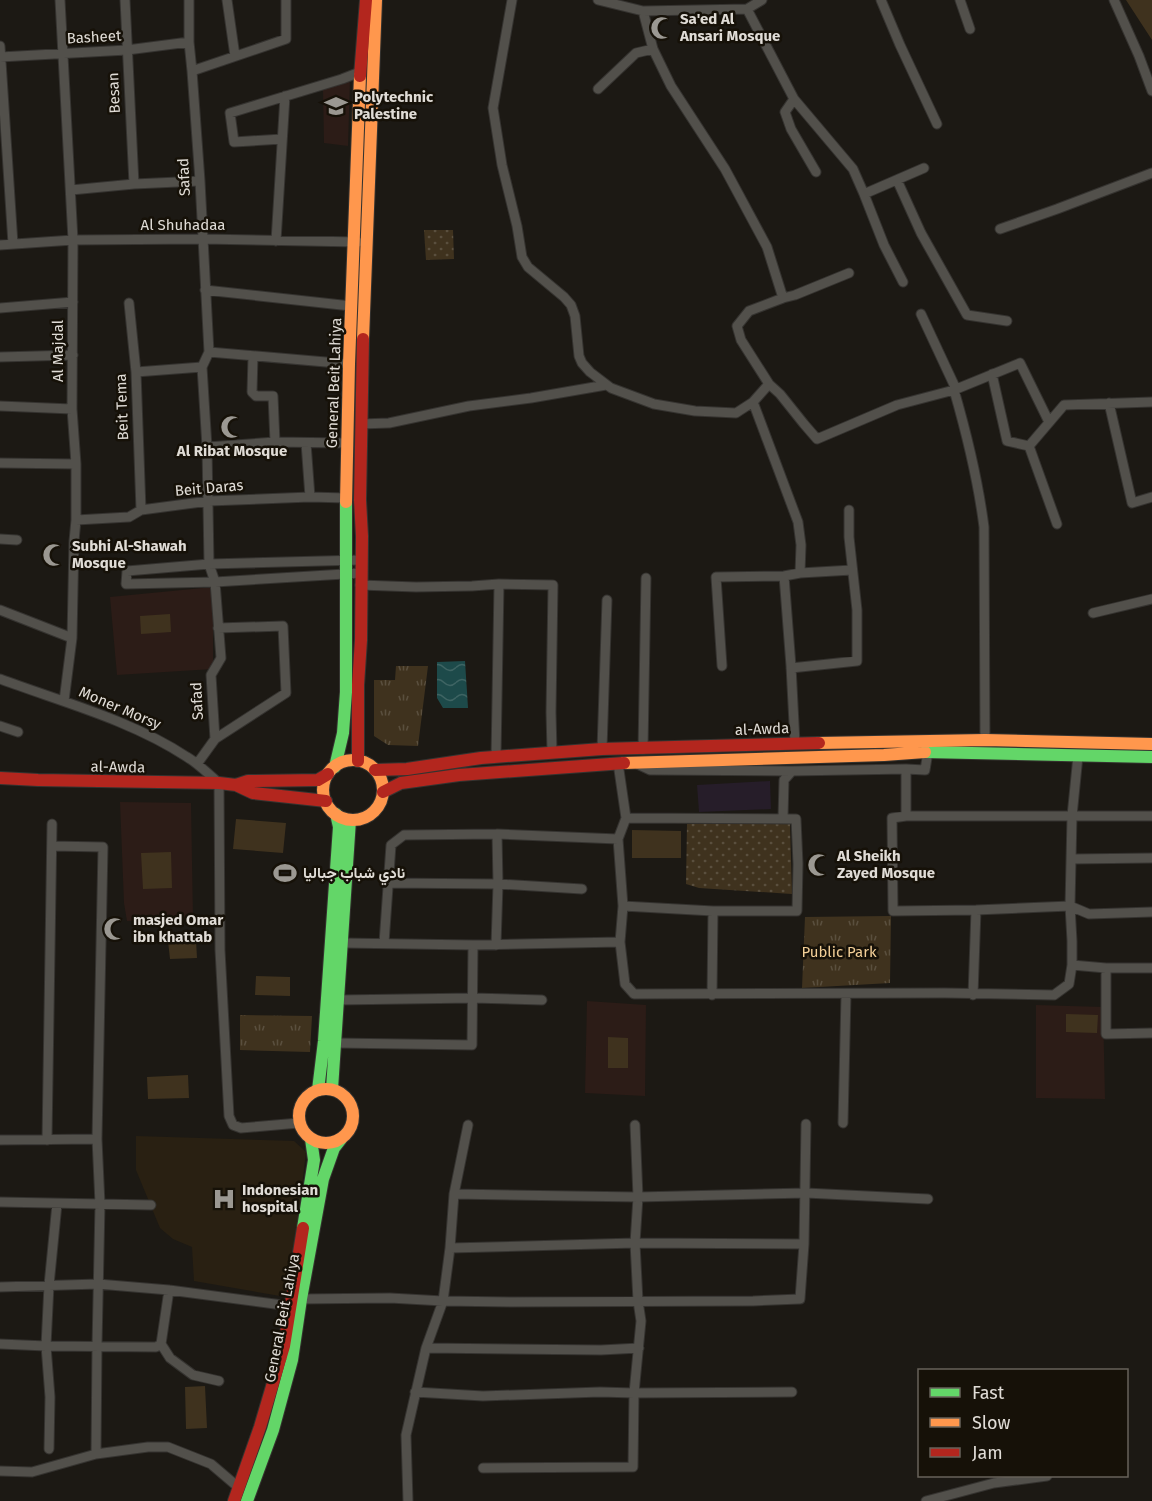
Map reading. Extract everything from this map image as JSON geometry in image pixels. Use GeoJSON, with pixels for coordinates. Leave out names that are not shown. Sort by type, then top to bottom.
{"type":"FeatureCollection","features":[{"type":"Feature","properties":{"kind":"main road","name":"General Beit Lahiya"},"geometry":{"type":"LineString","coordinates":[[358,761],[361,640],[360,72],[366,0]]}},
{"type":"Feature","properties":{"kind":"main road","name":"General Beit Lahiya"},"geometry":{"type":"LineString","coordinates":[[331,770],[343,733],[346,692],[346,498],[351,306],[360,242],[376,0]]}},
{"type":"Feature","properties":{"kind":"main road","name":"al-Awda"},"geometry":{"type":"LineString","coordinates":[[375,770],[407,769],[496,757],[602,749],[985,740],[1152,744]]}},
{"type":"Feature","properties":{"kind":"main road","name":"al-Awda"},"geometry":{"type":"LineString","coordinates":[[383,792],[401,783],[459,775],[633,762],[928,752],[1152,758]]}},
{"type":"Feature","properties":{"kind":"main road"},"geometry":{"type":"LineString","coordinates":[[358,761],[375,770],[382,782],[383,792],[372,813],[364,818],[350,820],[330,809],[323,789],[331,770],[344,762],[358,761]]}},
{"type":"Feature","properties":{"kind":"main road","name":"al-Awda"},"geometry":{"type":"LineString","coordinates":[[236,785],[248,781],[318,780],[331,770]]}},
{"type":"Feature","properties":{"kind":"main road","name":"al-Awda"},"geometry":{"type":"LineString","coordinates":[[0,778],[219,783],[236,785],[253,793],[326,801]]}},
{"type":"Feature","properties":{"kind":"main road"},"geometry":{"type":"LineString","coordinates":[[318,1090],[324,1041],[339,827],[336,814]]}},
{"type":"Feature","properties":{"kind":"main road"},"geometry":{"type":"LineString","coordinates":[[332,1089],[350,820]]}},
{"type":"Feature","properties":{"kind":"main road"},"geometry":{"type":"LineString","coordinates":[[332,1089],[343,1095],[352,1110],[351,1128],[341,1139],[326,1144],[311,1139],[299,1124],[298,1113],[302,1103],[308,1095],[318,1090],[332,1089]]}},
{"type":"Feature","properties":{"kind":"main road","name":"General Beit Lahiya"},"geometry":{"type":"LineString","coordinates":[[246,1501],[273,1430],[292,1360],[295,1302],[314,1160],[311,1139]]}},
{"type":"Feature","properties":{"kind":"main road","name":"General Beit Lahiya"},"geometry":{"type":"LineString","coordinates":[[234,1501],[260,1427],[284,1346],[323,1179],[334,1148],[341,1139]]}},
{"type":"Feature","properties":{"kind":"street","name":"Al Majdal"},"geometry":{"type":"LineString","coordinates":[[60,0],[73,240],[72,409],[76,464],[72,638],[64,701]]}},
{"type":"Feature","properties":{"kind":"street","name":"Besan"},"geometry":{"type":"LineString","coordinates":[[125,0],[134,184]]}},
{"type":"Feature","properties":{"kind":"street","name":"Safad"},"geometry":{"type":"LineString","coordinates":[[189,0],[189,42],[200,181],[209,352]]}},
{"type":"Feature","properties":{"kind":"street"},"geometry":{"type":"LineString","coordinates":[[227,0],[235,56]]}},
{"type":"Feature","properties":{"kind":"street"},"geometry":{"type":"LineString","coordinates":[[192,71],[286,39],[286,0]]}},
{"type":"Feature","properties":{"kind":"street"},"geometry":{"type":"LineString","coordinates":[[512,0],[493,108],[502,165],[522,257],[528,267],[571,304],[575,316],[579,356],[586,370],[611,388],[654,404],[695,411],[736,413],[753,402],[769,384]]}},
{"type":"Feature","properties":{"kind":"street"},"geometry":{"type":"LineString","coordinates":[[598,0],[643,11],[747,9],[762,0]]}},
{"type":"Feature","properties":{"kind":"street"},"geometry":{"type":"LineString","coordinates":[[881,0],[937,124]]}},
{"type":"Feature","properties":{"kind":"street"},"geometry":{"type":"LineString","coordinates":[[960,0],[970,29]]}},
{"type":"Feature","properties":{"kind":"street"},"geometry":{"type":"LineString","coordinates":[[1114,0],[1152,91]]}},
{"type":"Feature","properties":{"kind":"street"},"geometry":{"type":"LineString","coordinates":[[747,9],[794,99],[853,169],[884,245],[903,282]]}},
{"type":"Feature","properties":{"kind":"street"},"geometry":{"type":"LineString","coordinates":[[643,11],[653,49],[670,86],[725,169],[767,247],[783,298]]}},
{"type":"Feature","properties":{"kind":"street","name":"Basheet"},"geometry":{"type":"LineString","coordinates":[[0,57],[127,50],[189,42]]}},
{"type":"Feature","properties":{"kind":"street"},"geometry":{"type":"LineString","coordinates":[[0,46],[5,190],[12,244]]}},
{"type":"Feature","properties":{"kind":"street"},"geometry":{"type":"LineString","coordinates":[[598,89],[636,53],[653,49]]}},
{"type":"Feature","properties":{"kind":"street"},"geometry":{"type":"LineString","coordinates":[[282,140],[234,142],[230,113],[360,72]]}},
{"type":"Feature","properties":{"kind":"street"},"geometry":{"type":"LineString","coordinates":[[276,241],[285,96]]}},
{"type":"Feature","properties":{"kind":"street"},"geometry":{"type":"LineString","coordinates":[[794,99],[785,112],[791,129],[816,172]]}},
{"type":"Feature","properties":{"kind":"street"},"geometry":{"type":"LineString","coordinates":[[864,194],[924,168]]}},
{"type":"Feature","properties":{"kind":"street"},"geometry":{"type":"LineString","coordinates":[[1000,229],[1152,173]]}},
{"type":"Feature","properties":{"kind":"street"},"geometry":{"type":"LineString","coordinates":[[897,180],[921,233],[967,315],[1007,321]]}},
{"type":"Feature","properties":{"kind":"street"},"geometry":{"type":"LineString","coordinates":[[71,190],[200,181]]}},
{"type":"Feature","properties":{"kind":"street","name":"Al Shuhadaa"},"geometry":{"type":"LineString","coordinates":[[0,245],[73,240],[203,239],[360,242]]}},
{"type":"Feature","properties":{"kind":"street"},"geometry":{"type":"LineString","coordinates":[[849,273],[749,311],[737,326],[741,340],[769,384],[818,439],[897,405],[955,389],[1020,363],[1048,422]]}},
{"type":"Feature","properties":{"kind":"street"},"geometry":{"type":"LineString","coordinates":[[206,291],[351,306]]}},
{"type":"Feature","properties":{"kind":"street"},"geometry":{"type":"LineString","coordinates":[[0,308],[73,302]]}},
{"type":"Feature","properties":{"kind":"street","name":"Beit Tema"},"geometry":{"type":"LineString","coordinates":[[129,303],[136,372],[141,510]]}},
{"type":"Feature","properties":{"kind":"street"},"geometry":{"type":"LineString","coordinates":[[921,314],[955,389],[980,495],[984,527],[985,740]]}},
{"type":"Feature","properties":{"kind":"street"},"geometry":{"type":"LineString","coordinates":[[136,372],[202,367],[209,352],[349,364]]}},
{"type":"Feature","properties":{"kind":"street"},"geometry":{"type":"LineString","coordinates":[[0,357],[73,355]]}},
{"type":"Feature","properties":{"kind":"street"},"geometry":{"type":"LineString","coordinates":[[253,356],[252,392],[256,396],[273,396],[275,442]]}},
{"type":"Feature","properties":{"kind":"street","name":"Safad"},"geometry":{"type":"LineString","coordinates":[[197,764],[215,739],[211,675],[221,658],[215,582],[209,564],[209,501],[202,367]]}},
{"type":"Feature","properties":{"kind":"street"},"geometry":{"type":"LineString","coordinates":[[992,374],[1007,441],[1029,446]]}},
{"type":"Feature","properties":{"kind":"street"},"geometry":{"type":"LineString","coordinates":[[361,424],[389,423],[469,406],[531,398],[606,384]]}},
{"type":"Feature","properties":{"kind":"street"},"geometry":{"type":"LineString","coordinates":[[753,402],[798,522],[801,545],[800,573]]}},
{"type":"Feature","properties":{"kind":"street"},"geometry":{"type":"LineString","coordinates":[[1029,446],[1064,405],[1152,402]]}},
{"type":"Feature","properties":{"kind":"street"},"geometry":{"type":"LineString","coordinates":[[1109,404],[1132,503],[1152,497]]}},
{"type":"Feature","properties":{"kind":"street"},"geometry":{"type":"LineString","coordinates":[[0,406],[72,409]]}},
{"type":"Feature","properties":{"kind":"street"},"geometry":{"type":"LineString","coordinates":[[207,447],[275,442],[347,443]]}},
{"type":"Feature","properties":{"kind":"street"},"geometry":{"type":"LineString","coordinates":[[306,443],[310,497]]}},
{"type":"Feature","properties":{"kind":"street"},"geometry":{"type":"LineString","coordinates":[[1029,446],[1057,524]]}},
{"type":"Feature","properties":{"kind":"street"},"geometry":{"type":"LineString","coordinates":[[0,463],[76,464]]}},
{"type":"Feature","properties":{"kind":"street","name":"Beit Daras"},"geometry":{"type":"LineString","coordinates":[[76,520],[129,517],[141,510],[209,501],[346,498]]}},
{"type":"Feature","properties":{"kind":"street"},"geometry":{"type":"LineString","coordinates":[[791,668],[857,661],[857,610],[849,537],[849,510]]}},
{"type":"Feature","properties":{"kind":"street"},"geometry":{"type":"LineString","coordinates":[[0,539],[17,540]]}},
{"type":"Feature","properties":{"kind":"street"},"geometry":{"type":"LineString","coordinates":[[361,560],[209,564],[127,572],[126,584],[215,582],[347,574],[360,579],[416,587],[553,585],[552,752]]}},
{"type":"Feature","properties":{"kind":"street"},"geometry":{"type":"LineString","coordinates":[[722,666],[716,577],[784,576],[852,570]]}},
{"type":"Feature","properties":{"kind":"street"},"geometry":{"type":"LineString","coordinates":[[784,576],[795,743]]}},
{"type":"Feature","properties":{"kind":"street"},"geometry":{"type":"LineString","coordinates":[[643,749],[646,578]]}},
{"type":"Feature","properties":{"kind":"street"},"geometry":{"type":"LineString","coordinates":[[496,757],[499,584]]}},
{"type":"Feature","properties":{"kind":"street"},"geometry":{"type":"LineString","coordinates":[[1093,613],[1152,599]]}},
{"type":"Feature","properties":{"kind":"street"},"geometry":{"type":"LineString","coordinates":[[602,749],[607,600]]}},
{"type":"Feature","properties":{"kind":"street"},"geometry":{"type":"LineString","coordinates":[[0,610],[72,638]]}},
{"type":"Feature","properties":{"kind":"street"},"geometry":{"type":"LineString","coordinates":[[215,739],[286,693],[283,626],[218,628]]}},
{"type":"Feature","properties":{"kind":"street","name":"Moner Morsy"},"geometry":{"type":"LineString","coordinates":[[0,679],[64,701],[141,732],[197,764],[219,783]]}},
{"type":"Feature","properties":{"kind":"street"},"geometry":{"type":"LineString","coordinates":[[0,726],[18,732]]}},
{"type":"Feature","properties":{"kind":"street"},"geometry":{"type":"LineString","coordinates":[[633,762],[650,770],[925,770],[928,752]]}},
{"type":"Feature","properties":{"kind":"street"},"geometry":{"type":"LineString","coordinates":[[783,818],[784,780],[792,771],[791,756]]}},
{"type":"Feature","properties":{"kind":"street"},"geometry":{"type":"LineString","coordinates":[[618,763],[626,818],[618,839],[623,906],[620,942],[625,984],[634,994],[1054,995],[1069,984],[1072,965],[1070,906],[1072,816],[1078,756]]}},
{"type":"Feature","properties":{"kind":"street"},"geometry":{"type":"LineString","coordinates":[[906,769],[906,816]]}},
{"type":"Feature","properties":{"kind":"street"},"geometry":{"type":"LineString","coordinates":[[219,783],[220,950],[229,1116],[233,1125],[241,1128],[299,1124]]}},
{"type":"Feature","properties":{"kind":"street"},"geometry":{"type":"LineString","coordinates":[[1152,816],[906,816],[892,818],[893,911],[1070,906],[1089,914],[1152,912]]}},
{"type":"Feature","properties":{"kind":"street"},"geometry":{"type":"LineString","coordinates":[[623,906],[796,911],[798,864],[796,819],[626,818]]}},
{"type":"Feature","properties":{"kind":"street"},"geometry":{"type":"LineString","coordinates":[[47,1140],[52,824]]}},
{"type":"Feature","properties":{"kind":"street"},"geometry":{"type":"LineString","coordinates":[[384,943],[391,845],[404,835],[497,834],[618,839]]}},
{"type":"Feature","properties":{"kind":"street"},"geometry":{"type":"LineString","coordinates":[[496,945],[497,834]]}},
{"type":"Feature","properties":{"kind":"street"},"geometry":{"type":"LineString","coordinates":[[52,846],[103,847],[97,1139],[100,1204],[96,1454]]}},
{"type":"Feature","properties":{"kind":"street"},"geometry":{"type":"LineString","coordinates":[[1072,859],[1152,858]]}},
{"type":"Feature","properties":{"kind":"street"},"geometry":{"type":"LineString","coordinates":[[389,883],[498,884],[582,889]]}},
{"type":"Feature","properties":{"kind":"street"},"geometry":{"type":"LineString","coordinates":[[712,994],[713,910]]}},
{"type":"Feature","properties":{"kind":"street"},"geometry":{"type":"LineString","coordinates":[[973,994],[976,910]]}},
{"type":"Feature","properties":{"kind":"street"},"geometry":{"type":"LineString","coordinates":[[343,943],[496,945],[620,942]]}},
{"type":"Feature","properties":{"kind":"street"},"geometry":{"type":"LineString","coordinates":[[336,1043],[472,1045],[473,945]]}},
{"type":"Feature","properties":{"kind":"street"},"geometry":{"type":"LineString","coordinates":[[1072,965],[1152,968]]}},
{"type":"Feature","properties":{"kind":"street"},"geometry":{"type":"LineString","coordinates":[[1106,968],[1106,1034],[1152,1033]]}},
{"type":"Feature","properties":{"kind":"street"},"geometry":{"type":"LineString","coordinates":[[843,1123],[846,995]]}},
{"type":"Feature","properties":{"kind":"street"},"geometry":{"type":"LineString","coordinates":[[338,1000],[473,998],[542,1000]]}},
{"type":"Feature","properties":{"kind":"street"},"geometry":{"type":"LineString","coordinates":[[0,1287],[98,1284],[295,1302],[390,1298],[443,1301],[638,1302],[800,1299],[806,1193],[806,1124]]}},
{"type":"Feature","properties":{"kind":"street"},"geometry":{"type":"LineString","coordinates":[[408,1501],[406,1435],[426,1348],[443,1301],[454,1194],[468,1125]]}},
{"type":"Feature","properties":{"kind":"street"},"geometry":{"type":"LineString","coordinates":[[483,1468],[633,1467],[634,1393],[641,1321],[635,1243],[638,1197],[635,1125]]}},
{"type":"Feature","properties":{"kind":"street"},"geometry":{"type":"LineString","coordinates":[[0,1140],[97,1139]]}},
{"type":"Feature","properties":{"kind":"street"},"geometry":{"type":"LineString","coordinates":[[454,1194],[638,1197],[806,1193],[928,1199]]}},
{"type":"Feature","properties":{"kind":"street"},"geometry":{"type":"LineString","coordinates":[[0,1202],[151,1205]]}},
{"type":"Feature","properties":{"kind":"street"},"geometry":{"type":"LineString","coordinates":[[49,1449],[50,1397],[46,1347],[57,1203]]}},
{"type":"Feature","properties":{"kind":"street"},"geometry":{"type":"LineString","coordinates":[[450,1248],[635,1243],[804,1244]]}},
{"type":"Feature","properties":{"kind":"street"},"geometry":{"type":"LineString","coordinates":[[168,1290],[161,1344],[170,1358],[193,1376],[219,1381]]}},
{"type":"Feature","properties":{"kind":"street"},"geometry":{"type":"LineString","coordinates":[[0,1344],[46,1347],[156,1347],[161,1344]]}},
{"type":"Feature","properties":{"kind":"street"},"geometry":{"type":"LineString","coordinates":[[426,1348],[601,1350],[639,1348]]}},
{"type":"Feature","properties":{"kind":"street"},"geometry":{"type":"LineString","coordinates":[[415,1392],[483,1396],[600,1392],[792,1392]]}},
{"type":"Feature","properties":{"kind":"street"},"geometry":{"type":"LineString","coordinates":[[0,1471],[32,1472],[96,1454],[148,1447],[168,1447],[212,1464],[238,1487]]}},
{"type":"Feature","properties":{"kind":"street"},"geometry":{"type":"LineString","coordinates":[[926,1501],[994,1483],[1039,1477]]}},
{"type":"Feature","properties":{"kind":"shaded area","name":"Polytechnic Palestine"},"geometry":{"type":"Polygon","coordinates":[[[350,79],[348,146],[324,143],[323,89],[350,79]]]}},
{"type":"Feature","properties":{"kind":"shaded area"},"geometry":{"type":"Polygon","coordinates":[[[213,587],[213,669],[117,675],[110,597],[213,587]]]}},
{"type":"Feature","properties":{"kind":"shaded area"},"geometry":{"type":"Polygon","coordinates":[[[770,781],[771,809],[699,812],[697,785],[770,781]]]}},
{"type":"Feature","properties":{"kind":"shaded area"},"geometry":{"type":"Polygon","coordinates":[[[120,802],[191,803],[193,919],[127,921],[124,903],[120,802]]]}},
{"type":"Feature","properties":{"kind":"shaded area"},"geometry":{"type":"Polygon","coordinates":[[[587,1001],[646,1005],[645,1096],[585,1093],[587,1001]]]}},
{"type":"Feature","properties":{"kind":"shaded area"},"geometry":{"type":"Polygon","coordinates":[[[1036,1005],[1103,1007],[1105,1099],[1036,1098],[1036,1005]]]}},
{"type":"Feature","properties":{"kind":"shaded area","name":"Indonesian hospital"},"geometry":{"type":"Polygon","coordinates":[[[136,1136],[294,1141],[306,1152],[288,1293],[280,1296],[194,1281],[192,1247],[173,1239],[160,1228],[136,1170],[136,1136]]]}},
{"type":"Feature","properties":{"kind":"green space"},"geometry":{"type":"Polygon","coordinates":[[[1126,0],[1152,0],[1152,40],[1126,0]]]}},
{"type":"Feature","properties":{"kind":"green space"},"geometry":{"type":"Polygon","coordinates":[[[424,230],[453,230],[454,259],[426,260],[424,230]]]}},
{"type":"Feature","properties":{"kind":"green space"},"geometry":{"type":"Polygon","coordinates":[[[170,614],[171,632],[141,634],[140,616],[170,614]]]}},
{"type":"Feature","properties":{"kind":"green space"},"geometry":{"type":"Polygon","coordinates":[[[396,666],[428,666],[418,746],[388,745],[374,736],[374,680],[395,680],[396,666]]]}},
{"type":"Feature","properties":{"kind":"green space"},"geometry":{"type":"Polygon","coordinates":[[[236,819],[286,823],[283,853],[233,849],[236,819]]]}},
{"type":"Feature","properties":{"kind":"green space"},"geometry":{"type":"Polygon","coordinates":[[[790,823],[792,894],[699,888],[686,884],[687,824],[790,823]]]}},
{"type":"Feature","properties":{"kind":"green space"},"geometry":{"type":"Polygon","coordinates":[[[632,830],[681,831],[681,858],[632,858],[632,830]]]}},
{"type":"Feature","properties":{"kind":"green space"},"geometry":{"type":"Polygon","coordinates":[[[171,852],[172,888],[143,889],[141,853],[171,852]]]}},
{"type":"Feature","properties":{"kind":"green space","name":"Public Park"},"geometry":{"type":"Polygon","coordinates":[[[891,916],[890,983],[802,988],[805,917],[891,916]]]}},
{"type":"Feature","properties":{"kind":"green space"},"geometry":{"type":"Polygon","coordinates":[[[196,940],[197,958],[170,959],[168,941],[196,940]]]}},
{"type":"Feature","properties":{"kind":"green space"},"geometry":{"type":"Polygon","coordinates":[[[256,976],[290,977],[290,996],[255,995],[256,976]]]}},
{"type":"Feature","properties":{"kind":"green space"},"geometry":{"type":"Polygon","coordinates":[[[1066,1014],[1098,1015],[1097,1033],[1066,1032],[1066,1014]]]}},
{"type":"Feature","properties":{"kind":"green space"},"geometry":{"type":"Polygon","coordinates":[[[240,1015],[312,1016],[310,1052],[240,1050],[240,1015]]]}},
{"type":"Feature","properties":{"kind":"green space"},"geometry":{"type":"Polygon","coordinates":[[[608,1037],[628,1038],[628,1068],[608,1068],[608,1037]]]}},
{"type":"Feature","properties":{"kind":"green space"},"geometry":{"type":"Polygon","coordinates":[[[188,1075],[189,1098],[148,1099],[147,1077],[188,1075]]]}},
{"type":"Feature","properties":{"kind":"green space"},"geometry":{"type":"Polygon","coordinates":[[[205,1386],[207,1428],[186,1429],[185,1387],[205,1386]]]}},
{"type":"Feature","properties":{"kind":"water"},"geometry":{"type":"Polygon","coordinates":[[[465,661],[468,708],[443,708],[437,698],[437,662],[465,661]]]}},
{"type":"Feature","properties":{"kind":"traffic: fast"},"geometry":{"type":"LineString","coordinates":[[335,767],[343,733],[346,692],[346,502]]}},
{"type":"Feature","properties":{"kind":"traffic: fast"},"geometry":{"type":"LineString","coordinates":[[925,752],[1152,757]]}},
{"type":"Feature","properties":{"kind":"traffic: fast"},"geometry":{"type":"LineString","coordinates":[[318,1090],[324,1041],[339,827],[336,814]]}},
{"type":"Feature","properties":{"kind":"traffic: fast"},"geometry":{"type":"LineString","coordinates":[[332,1089],[350,820]]}},
{"type":"Feature","properties":{"kind":"traffic: fast"},"geometry":{"type":"LineString","coordinates":[[303,1228],[314,1160],[311,1139]]}},
{"type":"Feature","properties":{"kind":"traffic: fast"},"geometry":{"type":"LineString","coordinates":[[247,1501],[273,1430],[292,1360],[323,1179],[334,1148],[341,1139]]}},
{"type":"Feature","properties":{"kind":"traffic: slow"},"geometry":{"type":"LineString","coordinates":[[363,339],[376,0]]}},
{"type":"Feature","properties":{"kind":"traffic: slow"},"geometry":{"type":"LineString","coordinates":[[346,502],[360,76]]}},
{"type":"Feature","properties":{"kind":"traffic: slow"},"geometry":{"type":"LineString","coordinates":[[819,743],[985,740],[1152,744]]}},
{"type":"Feature","properties":{"kind":"traffic: slow"},"geometry":{"type":"LineString","coordinates":[[624,763],[925,752]]}},
{"type":"Feature","properties":{"kind":"traffic: slow"},"geometry":{"type":"LineString","coordinates":[[353,760],[374,769],[383,790],[374,811],[353,820],[332,811],[323,790],[332,769],[353,760]]}},
{"type":"Feature","properties":{"kind":"traffic: slow"},"geometry":{"type":"LineString","coordinates":[[321,1089],[331,1089],[341,1093],[349,1101],[353,1116],[349,1131],[341,1139],[331,1143],[321,1143],[311,1139],[303,1131],[299,1121],[299,1111],[303,1101],[311,1093],[321,1089]]}},
{"type":"Feature","properties":{"kind":"traffic: jam"},"geometry":{"type":"LineString","coordinates":[[360,76],[366,0]]}},
{"type":"Feature","properties":{"kind":"traffic: jam"},"geometry":{"type":"LineString","coordinates":[[358,761],[363,339]]}},
{"type":"Feature","properties":{"kind":"traffic: jam"},"geometry":{"type":"LineString","coordinates":[[375,770],[407,769],[481,758],[602,749],[819,743]]}},
{"type":"Feature","properties":{"kind":"traffic: jam"},"geometry":{"type":"LineString","coordinates":[[383,792],[401,783],[459,775],[624,763]]}},
{"type":"Feature","properties":{"kind":"traffic: jam"},"geometry":{"type":"LineString","coordinates":[[236,785],[248,781],[318,780],[328,774]]}},
{"type":"Feature","properties":{"kind":"traffic: jam"},"geometry":{"type":"LineString","coordinates":[[0,778],[219,783],[236,785],[253,793],[326,801]]}},
{"type":"Feature","properties":{"kind":"traffic: jam"},"geometry":{"type":"LineString","coordinates":[[234,1501],[260,1427],[284,1346],[303,1228]]}},
{"type":"Feature","properties":{"kind":"place","name":"Sa'ed Al Ansari Mosque"},"geometry":{"type":"Point","coordinates":[662,28]}},
{"type":"Feature","properties":{"kind":"place","name":"Polytechnic Palestine"},"geometry":{"type":"Point","coordinates":[336,106]}},
{"type":"Feature","properties":{"kind":"place","name":"Al Ribat Mosque"},"geometry":{"type":"Point","coordinates":[232,427]}},
{"type":"Feature","properties":{"kind":"place","name":"Subhi Al-Shawah Mosque"},"geometry":{"type":"Point","coordinates":[54,555]}},
{"type":"Feature","properties":{"kind":"place","name":"Al Sheikh Zayed Mosque"},"geometry":{"type":"Point","coordinates":[819,865]}},
{"type":"Feature","properties":{"kind":"place","name":"نادي شباب جباليا"},"geometry":{"type":"Point","coordinates":[285,873]}},
{"type":"Feature","properties":{"kind":"place","name":"masjed Omar ibn khattab"},"geometry":{"type":"Point","coordinates":[115,929]}},
{"type":"Feature","properties":{"kind":"place","name":"Indonesian hospital"},"geometry":{"type":"Point","coordinates":[224,1199]}}]}
